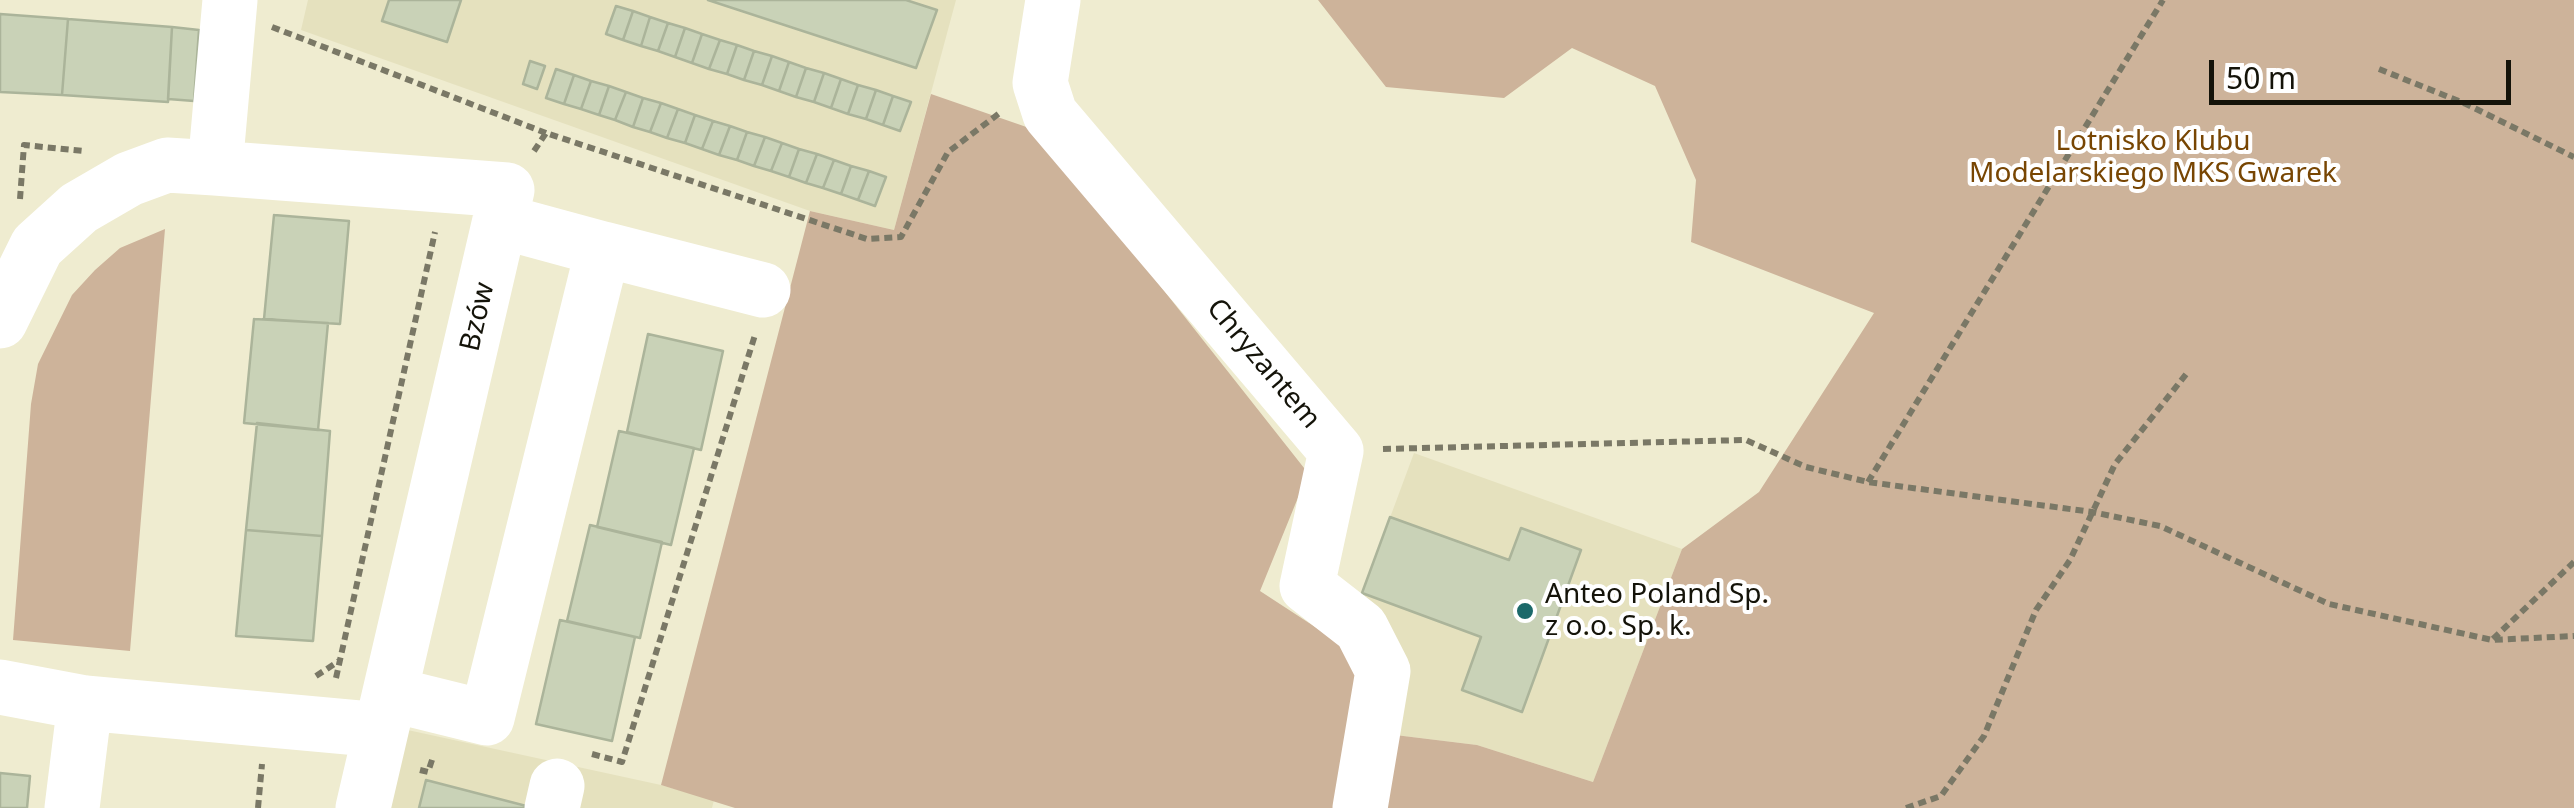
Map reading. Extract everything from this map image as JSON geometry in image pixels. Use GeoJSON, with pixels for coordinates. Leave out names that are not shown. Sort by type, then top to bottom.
{"type":"FeatureCollection","features":[{"type":"Feature","properties":{"kind":"street"},"geometry":{"type":"LineString","coordinates":[[1045,98],[1054,0]]}},
{"type":"Feature","properties":{"kind":"street"},"geometry":{"type":"LineString","coordinates":[[214,168],[230,4]]}},
{"type":"Feature","properties":{"kind":"street","name":"Chryzantem"},"geometry":{"type":"LineString","coordinates":[[1045,98],[1336,451],[1307,586],[1361,628],[1384,671],[1360,808]]}},
{"type":"Feature","properties":{"kind":"street"},"geometry":{"type":"LineString","coordinates":[[0,320],[37,246],[80,208],[128,179],[167,166],[446,185],[504,205],[603,249],[763,290]]}},
{"type":"Feature","properties":{"kind":"street","name":"Bzów"},"geometry":{"type":"LineString","coordinates":[[363,808],[504,205]]}},
{"type":"Feature","properties":{"kind":"street"},"geometry":{"type":"LineString","coordinates":[[0,687],[85,703],[487,718],[603,249]]}},
{"type":"Feature","properties":{"kind":"street"},"geometry":{"type":"LineString","coordinates":[[72,808],[85,703]]}},
{"type":"Feature","properties":{"kind":"path"},"geometry":{"type":"LineString","coordinates":[[1868,482],[2163,0]]}},
{"type":"Feature","properties":{"kind":"path"},"geometry":{"type":"LineString","coordinates":[[230,4],[325,50],[546,134],[866,239],[902,236],[948,152],[1045,98]]}},
{"type":"Feature","properties":{"kind":"path"},"geometry":{"type":"LineString","coordinates":[[2379,70],[2466,104],[2574,156]]}},
{"type":"Feature","properties":{"kind":"path"},"geometry":{"type":"LineString","coordinates":[[504,205],[546,134]]}},
{"type":"Feature","properties":{"kind":"path"},"geometry":{"type":"LineString","coordinates":[[333,690],[446,185]]}},
{"type":"Feature","properties":{"kind":"path"},"geometry":{"type":"LineString","coordinates":[[565,782],[622,762],[764,309],[763,290]]}},
{"type":"Feature","properties":{"kind":"path"},"geometry":{"type":"LineString","coordinates":[[1906,808],[1941,796],[1984,736],[2036,610],[2070,560],[2115,464],[2187,373]]}},
{"type":"Feature","properties":{"kind":"path"},"geometry":{"type":"LineString","coordinates":[[1336,451],[1746,440],[1806,468],[1868,482],[2092,512],[2160,526],[2330,604],[2492,640],[2574,636]]}},
{"type":"Feature","properties":{"kind":"path"},"geometry":{"type":"LineString","coordinates":[[2492,640],[2574,562]]}},
{"type":"Feature","properties":{"kind":"shaded area"},"geometry":{"type":"Polygon","coordinates":[[[308,0],[956,0],[894,230],[810,211],[301,30],[308,0]]]}},
{"type":"Feature","properties":{"kind":"shaded area"},"geometry":{"type":"Polygon","coordinates":[[[1414,453],[1682,549],[1593,782],[1477,745],[1387,734],[1355,612],[1414,453]]]}},
{"type":"Feature","properties":{"kind":"shaded area"},"geometry":{"type":"Polygon","coordinates":[[[403,729],[714,800],[712,808],[385,808],[403,729]]]}},
{"type":"Feature","properties":{"kind":"green space","name":"Lotnisko Klubu Modelarskiego MKS Gwarek"},"geometry":{"type":"Polygon","coordinates":[[[1318,0],[2574,0],[2574,808],[1374,808],[1387,734],[1477,745],[1593,782],[1682,549],[1759,492],[1874,313],[1691,242],[1696,180],[1655,86],[1572,48],[1504,98],[1386,87],[1318,0]]]}},
{"type":"Feature","properties":{"kind":"green space"},"geometry":{"type":"Polygon","coordinates":[[[931,94],[1038,131],[1308,473],[1260,591],[1329,636],[1360,663],[1336,808],[735,808],[661,785],[810,211],[894,230],[931,94]]]}},
{"type":"Feature","properties":{"kind":"green space"},"geometry":{"type":"Polygon","coordinates":[[[165,229],[130,651],[13,640],[31,404],[38,364],[72,295],[95,270],[120,248],[165,229]]]}},
{"type":"Feature","properties":{"kind":"building"},"geometry":{"type":"Polygon","coordinates":[[[389,0],[461,0],[447,42],[382,21],[389,0]]]}},
{"type":"Feature","properties":{"kind":"building"},"geometry":{"type":"Polygon","coordinates":[[[708,0],[906,0],[937,10],[916,68],[708,0]]]}},
{"type":"Feature","properties":{"kind":"building"},"geometry":{"type":"Polygon","coordinates":[[[616,6],[633,11],[623,40],[606,34],[616,6]]]}},
{"type":"Feature","properties":{"kind":"building"},"geometry":{"type":"Polygon","coordinates":[[[633,11],[650,17],[641,46],[623,40],[633,11]]]}},
{"type":"Feature","properties":{"kind":"building"},"geometry":{"type":"Polygon","coordinates":[[[0,14],[68,19],[62,95],[0,92],[0,14]]]}},
{"type":"Feature","properties":{"kind":"building"},"geometry":{"type":"Polygon","coordinates":[[[650,17],[668,23],[658,51],[641,46],[650,17]]]}},
{"type":"Feature","properties":{"kind":"building"},"geometry":{"type":"Polygon","coordinates":[[[68,19],[172,27],[168,102],[62,95],[68,19]]]}},
{"type":"Feature","properties":{"kind":"building"},"geometry":{"type":"Polygon","coordinates":[[[668,23],[685,28],[675,57],[658,51],[668,23]]]}},
{"type":"Feature","properties":{"kind":"building"},"geometry":{"type":"Polygon","coordinates":[[[172,27],[199,30],[194,101],[168,99],[172,27]]]}},
{"type":"Feature","properties":{"kind":"building"},"geometry":{"type":"Polygon","coordinates":[[[685,28],[702,34],[692,63],[675,57],[685,28]]]}},
{"type":"Feature","properties":{"kind":"building"},"geometry":{"type":"Polygon","coordinates":[[[702,34],[720,40],[709,69],[692,63],[702,34]]]}},
{"type":"Feature","properties":{"kind":"building"},"geometry":{"type":"Polygon","coordinates":[[[720,40],[737,45],[727,74],[709,69],[720,40]]]}},
{"type":"Feature","properties":{"kind":"building"},"geometry":{"type":"Polygon","coordinates":[[[737,45],[754,51],[744,80],[727,74],[737,45]]]}},
{"type":"Feature","properties":{"kind":"building"},"geometry":{"type":"Polygon","coordinates":[[[754,51],[772,56],[762,85],[744,80],[754,51]]]}},
{"type":"Feature","properties":{"kind":"building"},"geometry":{"type":"Polygon","coordinates":[[[772,56],[789,62],[779,91],[762,85],[772,56]]]}},
{"type":"Feature","properties":{"kind":"building"},"geometry":{"type":"Polygon","coordinates":[[[530,61],[545,66],[537,89],[523,84],[530,61]]]}},
{"type":"Feature","properties":{"kind":"building"},"geometry":{"type":"Polygon","coordinates":[[[789,62],[806,68],[796,97],[779,91],[789,62]]]}},
{"type":"Feature","properties":{"kind":"building"},"geometry":{"type":"Polygon","coordinates":[[[806,68],[824,73],[814,102],[796,97],[806,68]]]}},
{"type":"Feature","properties":{"kind":"building"},"geometry":{"type":"Polygon","coordinates":[[[556,69],[574,75],[564,104],[546,98],[556,69]]]}},
{"type":"Feature","properties":{"kind":"building"},"geometry":{"type":"Polygon","coordinates":[[[824,73],[841,79],[831,108],[814,102],[824,73]]]}},
{"type":"Feature","properties":{"kind":"building"},"geometry":{"type":"Polygon","coordinates":[[[574,75],[591,81],[581,109],[564,104],[574,75]]]}},
{"type":"Feature","properties":{"kind":"building"},"geometry":{"type":"Polygon","coordinates":[[[841,79],[858,85],[848,114],[831,108],[841,79]]]}},
{"type":"Feature","properties":{"kind":"building"},"geometry":{"type":"Polygon","coordinates":[[[591,81],[609,86],[599,115],[581,109],[591,81]]]}},
{"type":"Feature","properties":{"kind":"building"},"geometry":{"type":"Polygon","coordinates":[[[858,85],[876,90],[866,119],[848,114],[858,85]]]}},
{"type":"Feature","properties":{"kind":"building"},"geometry":{"type":"Polygon","coordinates":[[[609,86],[626,92],[615,120],[599,115],[609,86]]]}},
{"type":"Feature","properties":{"kind":"building"},"geometry":{"type":"Polygon","coordinates":[[[876,90],[893,96],[883,125],[866,119],[876,90]]]}},
{"type":"Feature","properties":{"kind":"building"},"geometry":{"type":"Polygon","coordinates":[[[626,92],[643,98],[633,127],[615,120],[626,92]]]}},
{"type":"Feature","properties":{"kind":"building"},"geometry":{"type":"Polygon","coordinates":[[[893,96],[911,102],[900,131],[883,125],[893,96]]]}},
{"type":"Feature","properties":{"kind":"building"},"geometry":{"type":"Polygon","coordinates":[[[643,98],[661,103],[650,132],[633,127],[643,98]]]}},
{"type":"Feature","properties":{"kind":"building"},"geometry":{"type":"Polygon","coordinates":[[[661,103],[678,109],[667,138],[650,132],[661,103]]]}},
{"type":"Feature","properties":{"kind":"building"},"geometry":{"type":"Polygon","coordinates":[[[678,109],[695,115],[685,143],[667,138],[678,109]]]}},
{"type":"Feature","properties":{"kind":"building"},"geometry":{"type":"Polygon","coordinates":[[[695,115],[713,121],[702,149],[685,143],[695,115]]]}},
{"type":"Feature","properties":{"kind":"building"},"geometry":{"type":"Polygon","coordinates":[[[713,121],[730,126],[719,155],[702,149],[713,121]]]}},
{"type":"Feature","properties":{"kind":"building"},"geometry":{"type":"Polygon","coordinates":[[[730,126],[747,132],[737,160],[719,155],[730,126]]]}},
{"type":"Feature","properties":{"kind":"building"},"geometry":{"type":"Polygon","coordinates":[[[747,132],[765,137],[754,166],[737,160],[747,132]]]}},
{"type":"Feature","properties":{"kind":"building"},"geometry":{"type":"Polygon","coordinates":[[[765,137],[782,143],[771,171],[754,166],[765,137]]]}},
{"type":"Feature","properties":{"kind":"building"},"geometry":{"type":"Polygon","coordinates":[[[782,143],[799,149],[789,177],[771,171],[782,143]]]}},
{"type":"Feature","properties":{"kind":"building"},"geometry":{"type":"Polygon","coordinates":[[[799,149],[817,154],[806,183],[789,177],[799,149]]]}},
{"type":"Feature","properties":{"kind":"building"},"geometry":{"type":"Polygon","coordinates":[[[817,154],[834,160],[823,188],[806,183],[817,154]]]}},
{"type":"Feature","properties":{"kind":"building"},"geometry":{"type":"Polygon","coordinates":[[[834,160],[851,166],[841,194],[823,188],[834,160]]]}},
{"type":"Feature","properties":{"kind":"building"},"geometry":{"type":"Polygon","coordinates":[[[851,166],[869,171],[858,200],[841,194],[851,166]]]}},
{"type":"Feature","properties":{"kind":"building"},"geometry":{"type":"Polygon","coordinates":[[[869,171],[886,177],[875,206],[858,200],[869,171]]]}},
{"type":"Feature","properties":{"kind":"building"},"geometry":{"type":"Polygon","coordinates":[[[274,215],[349,221],[340,324],[264,319],[274,215]]]}},
{"type":"Feature","properties":{"kind":"building"},"geometry":{"type":"Polygon","coordinates":[[[254,319],[328,323],[318,430],[244,423],[254,319]]]}},
{"type":"Feature","properties":{"kind":"building"},"geometry":{"type":"Polygon","coordinates":[[[648,334],[723,351],[701,450],[627,432],[648,334]]]}},
{"type":"Feature","properties":{"kind":"building"},"geometry":{"type":"Polygon","coordinates":[[[257,423],[330,431],[322,536],[246,530],[257,423]]]}},
{"type":"Feature","properties":{"kind":"building"},"geometry":{"type":"Polygon","coordinates":[[[619,431],[694,448],[671,545],[597,527],[619,431]]]}},
{"type":"Feature","properties":{"kind":"building"},"geometry":{"type":"Polygon","coordinates":[[[1390,517],[1509,560],[1521,528],[1581,550],[1522,712],[1462,690],[1481,637],[1362,593],[1390,517]]]}},
{"type":"Feature","properties":{"kind":"building"},"geometry":{"type":"Polygon","coordinates":[[[590,525],[662,542],[640,638],[567,621],[590,525]]]}},
{"type":"Feature","properties":{"kind":"building"},"geometry":{"type":"Polygon","coordinates":[[[246,530],[322,536],[313,641],[236,636],[246,530]]]}},
{"type":"Feature","properties":{"kind":"building"},"geometry":{"type":"Polygon","coordinates":[[[560,620],[635,637],[612,741],[536,724],[560,620]]]}},
{"type":"Feature","properties":{"kind":"building"},"geometry":{"type":"Polygon","coordinates":[[[0,773],[30,776],[27,808],[0,808],[0,773]]]}},
{"type":"Feature","properties":{"kind":"building"},"geometry":{"type":"Polygon","coordinates":[[[426,780],[534,808],[419,808],[426,780]]]}},
{"type":"Feature","properties":{"kind":"place","name":"Anteo Poland Sp. z o.o. Sp. k."},"geometry":{"type":"Point","coordinates":[1525,611]}}]}
